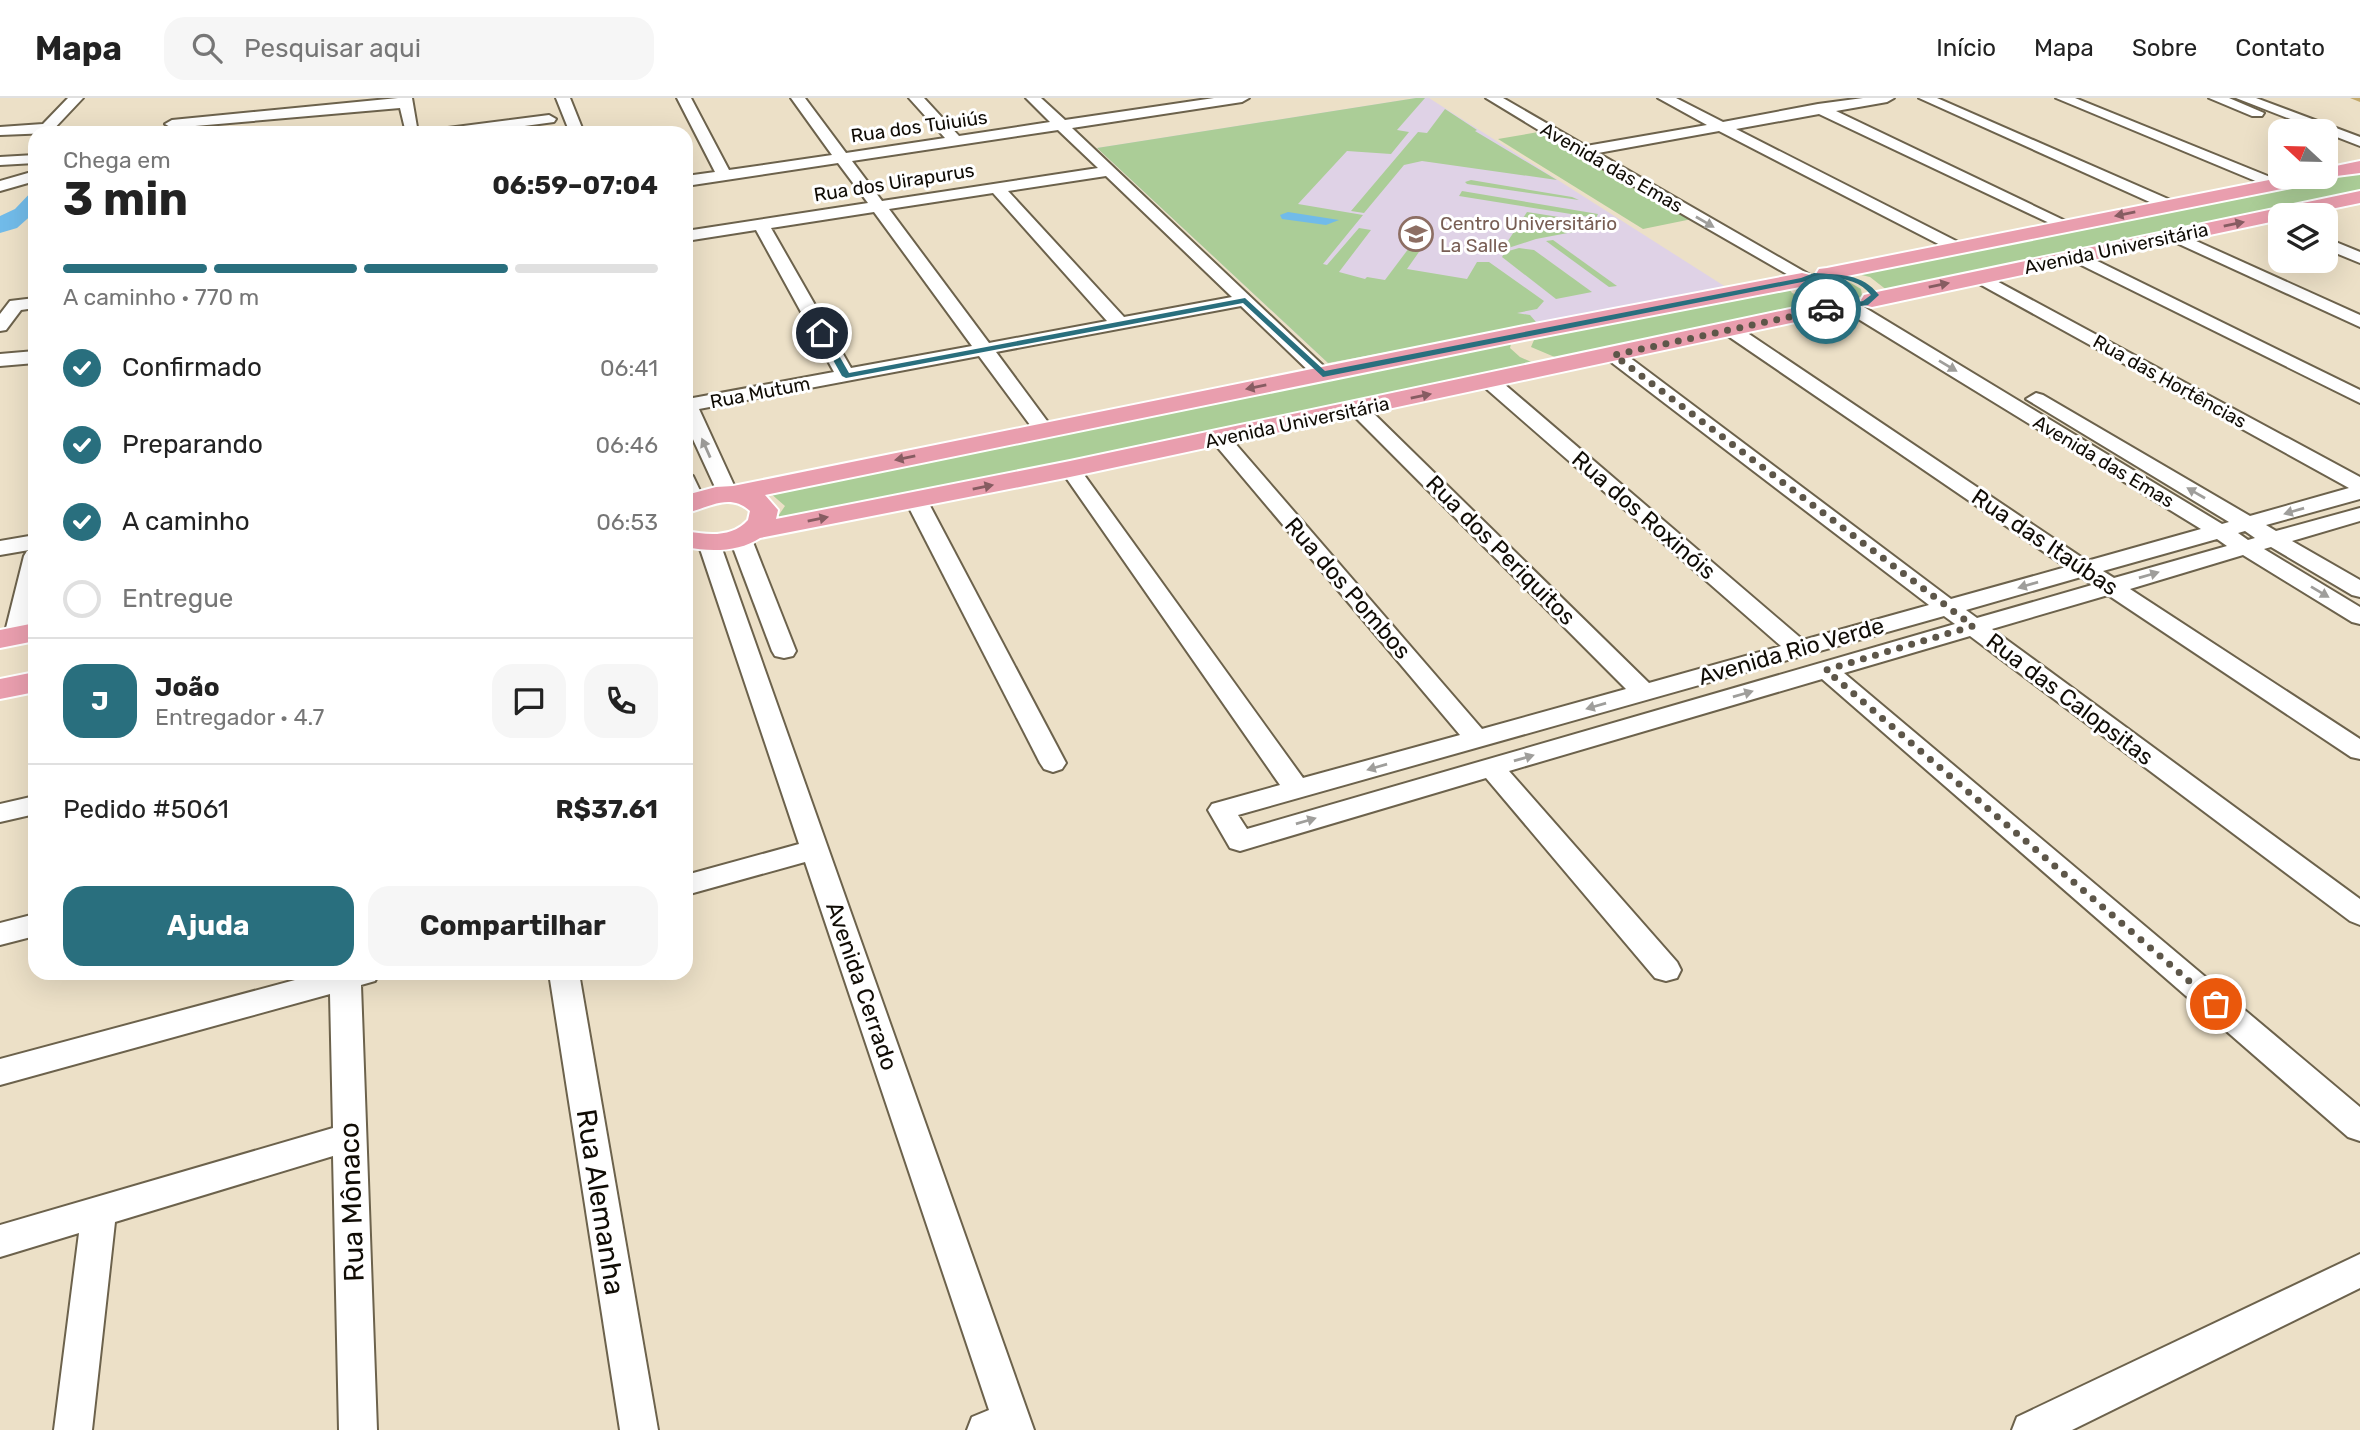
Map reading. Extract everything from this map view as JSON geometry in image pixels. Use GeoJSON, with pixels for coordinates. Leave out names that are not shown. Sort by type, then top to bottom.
{"type":"FeatureCollection","features":[{"type":"Feature","properties":{"kind":"main road"},"geometry":{"type":"LineString","coordinates":[[2338,172],[2360,167]]}},
{"type":"Feature","properties":{"kind":"main road","name":"Avenida Universitária"},"geometry":{"type":"LineString","coordinates":[[693,498],[730,494],[1043,429],[2268,186]]}},
{"type":"Feature","properties":{"kind":"main road","name":"Avenida Universitária"},"geometry":{"type":"LineString","coordinates":[[2338,204],[2356,200]]}},
{"type":"Feature","properties":{"kind":"main road","name":"Avenida Universitária"},"geometry":{"type":"LineString","coordinates":[[695,543],[1220,438],[2174,236],[2268,221]]}},
{"type":"Feature","properties":{"kind":"main road"},"geometry":{"type":"LineString","coordinates":[[1848,276],[1867,284],[1875,295],[1858,303],[1807,295],[1799,285],[1814,277],[1848,276]]}},
{"type":"Feature","properties":{"kind":"main road"},"geometry":{"type":"LineString","coordinates":[[1524,333],[1516,345],[1523,355],[1545,364],[1561,366]]}},
{"type":"Feature","properties":{"kind":"main road"},"geometry":{"type":"LineString","coordinates":[[730,494],[752,498],[764,510],[764,518],[746,534]]}},
{"type":"Feature","properties":{"kind":"main road"},"geometry":{"type":"LineString","coordinates":[[0,689],[28,683]]}},
{"type":"Feature","properties":{"kind":"street"},"geometry":{"type":"LineString","coordinates":[[50,126],[76,98]]}},
{"type":"Feature","properties":{"kind":"street"},"geometry":{"type":"LineString","coordinates":[[563,98],[575,126]]}},
{"type":"Feature","properties":{"kind":"street"},"geometry":{"type":"LineString","coordinates":[[684,98],[724,175]]}},
{"type":"Feature","properties":{"kind":"street"},"geometry":{"type":"LineString","coordinates":[[798,98],[880,205],[983,351],[1043,429]]}},
{"type":"Feature","properties":{"kind":"street"},"geometry":{"type":"LineString","coordinates":[[916,98],[955,141]]}},
{"type":"Feature","properties":{"kind":"street"},"geometry":{"type":"LineString","coordinates":[[1033,98],[1323,374]]}},
{"type":"Feature","properties":{"kind":"street","name":"Rua dos Tuiuiús"},"geometry":{"type":"LineString","coordinates":[[693,180],[1241,98]]}},
{"type":"Feature","properties":{"kind":"street","name":"Avenida das Emas"},"geometry":{"type":"LineString","coordinates":[[1493,98],[1814,277]]}},
{"type":"Feature","properties":{"kind":"street","name":"Avenida das Emas"},"geometry":{"type":"LineString","coordinates":[[1522,98],[1606,147],[1814,277]]}},
{"type":"Feature","properties":{"kind":"street"},"geometry":{"type":"LineString","coordinates":[[1665,98],[1956,247]]}},
{"type":"Feature","properties":{"kind":"street"},"geometry":{"type":"LineString","coordinates":[[1797,98],[2066,225]]}},
{"type":"Feature","properties":{"kind":"street"},"geometry":{"type":"LineString","coordinates":[[1583,150],[1887,98]]}},
{"type":"Feature","properties":{"kind":"street"},"geometry":{"type":"LineString","coordinates":[[1926,98],[2169,205]]}},
{"type":"Feature","properties":{"kind":"street"},"geometry":{"type":"LineString","coordinates":[[2063,98],[2268,181]]}},
{"type":"Feature","properties":{"kind":"street"},"geometry":{"type":"LineString","coordinates":[[2216,98],[2273,119]]}},
{"type":"Feature","properties":{"kind":"street"},"geometry":{"type":"LineString","coordinates":[[2243,98],[2360,142]]}},
{"type":"Feature","properties":{"kind":"street"},"geometry":{"type":"LineString","coordinates":[[172,124],[405,101],[413,126]]}},
{"type":"Feature","properties":{"kind":"street"},"geometry":{"type":"LineString","coordinates":[[499,126],[549,120]]}},
{"type":"Feature","properties":{"kind":"street"},"geometry":{"type":"LineString","coordinates":[[0,131],[28,131]]}},
{"type":"Feature","properties":{"kind":"street"},"geometry":{"type":"LineString","coordinates":[[2338,143],[2360,151]]}},
{"type":"Feature","properties":{"kind":"street"},"geometry":{"type":"LineString","coordinates":[[17,159],[28,148]]}},
{"type":"Feature","properties":{"kind":"street"},"geometry":{"type":"LineString","coordinates":[[0,161],[28,159]]}},
{"type":"Feature","properties":{"kind":"street","name":"Rua dos Uirapurus"},"geometry":{"type":"LineString","coordinates":[[693,235],[1108,171]]}},
{"type":"Feature","properties":{"kind":"street"},"geometry":{"type":"LineString","coordinates":[[0,186],[28,178]]}},
{"type":"Feature","properties":{"kind":"street"},"geometry":{"type":"LineString","coordinates":[[997,188],[1121,325]]}},
{"type":"Feature","properties":{"kind":"street"},"geometry":{"type":"LineString","coordinates":[[761,224],[846,376]]}},
{"type":"Feature","properties":{"kind":"street"},"geometry":{"type":"LineString","coordinates":[[2174,236],[2360,323]]}},
{"type":"Feature","properties":{"kind":"street"},"geometry":{"type":"LineString","coordinates":[[2338,248],[2360,258]]}},
{"type":"Feature","properties":{"kind":"street"},"geometry":{"type":"LineString","coordinates":[[2077,256],[2360,397]]}},
{"type":"Feature","properties":{"kind":"street","name":"Rua das Hortências"},"geometry":{"type":"LineString","coordinates":[[1980,277],[2360,486]]}},
{"type":"Feature","properties":{"kind":"street","name":"Rua Mutum"},"geometry":{"type":"LineString","coordinates":[[693,403],[983,351],[1245,300]]}},
{"type":"Feature","properties":{"kind":"street","name":"Avenida das Emas"},"geometry":{"type":"LineString","coordinates":[[1858,303],[2219,532]]}},
{"type":"Feature","properties":{"kind":"street","name":"Avenida das Emas"},"geometry":{"type":"LineString","coordinates":[[1858,303],[2246,535],[2360,617]]}},
{"type":"Feature","properties":{"kind":"street"},"geometry":{"type":"LineString","coordinates":[[0,326],[16,305],[28,304]]}},
{"type":"Feature","properties":{"kind":"street","name":"Rua das Itaúbas"},"geometry":{"type":"LineString","coordinates":[[1731,330],[2084,569],[2360,751]]}},
{"type":"Feature","properties":{"kind":"street","name":"Rua das Calopsitas"},"geometry":{"type":"LineString","coordinates":[[1614,355],[2360,914]]}},
{"type":"Feature","properties":{"kind":"street"},"geometry":{"type":"LineString","coordinates":[[0,360],[28,358]]}},
{"type":"Feature","properties":{"kind":"street","name":"Rua dos Roxinóis"},"geometry":{"type":"LineString","coordinates":[[1489,381],[1799,649]]}},
{"type":"Feature","properties":{"kind":"street","name":"Rua dos Periquitos"},"geometry":{"type":"LineString","coordinates":[[1358,409],[1644,692]]}},
{"type":"Feature","properties":{"kind":"street"},"geometry":{"type":"LineString","coordinates":[[693,417],[730,494]]}},
{"type":"Feature","properties":{"kind":"street","name":"Rua dos Pombos"},"geometry":{"type":"LineString","coordinates":[[1220,438],[1477,739]]}},
{"type":"Feature","properties":{"kind":"street"},"geometry":{"type":"LineString","coordinates":[[1070,469],[1297,789]]}},
{"type":"Feature","properties":{"kind":"street","name":"Avenida Rio Verde"},"geometry":{"type":"LineString","coordinates":[[2360,492],[2246,535],[2111,587],[1240,841],[1222,810],[2219,532],[2246,535],[2274,539],[2360,514]]}},
{"type":"Feature","properties":{"kind":"street"},"geometry":{"type":"LineString","coordinates":[[916,500],[1053,763]]}},
{"type":"Feature","properties":{"kind":"street"},"geometry":{"type":"LineString","coordinates":[[746,534],[784,651]]}},
{"type":"Feature","properties":{"kind":"street"},"geometry":{"type":"LineString","coordinates":[[2274,539],[2360,590]]}},
{"type":"Feature","properties":{"kind":"street"},"geometry":{"type":"LineString","coordinates":[[0,548],[28,543]]}},
{"type":"Feature","properties":{"kind":"street","name":"Avenida Cerrado"},"geometry":{"type":"LineString","coordinates":[[695,543],[814,850],[1004,1427]]}},
{"type":"Feature","properties":{"kind":"street"},"geometry":{"type":"LineString","coordinates":[[17,636],[28,587]]}},
{"type":"Feature","properties":{"kind":"street"},"geometry":{"type":"LineString","coordinates":[[1826,670],[2360,1127]]}},
{"type":"Feature","properties":{"kind":"street"},"geometry":{"type":"LineString","coordinates":[[1491,767],[1666,970]]}},
{"type":"Feature","properties":{"kind":"street"},"geometry":{"type":"LineString","coordinates":[[0,813],[28,807]]}},
{"type":"Feature","properties":{"kind":"street"},"geometry":{"type":"LineString","coordinates":[[693,883],[814,850]]}},
{"type":"Feature","properties":{"kind":"street"},"geometry":{"type":"LineString","coordinates":[[0,934],[28,927]]}},
{"type":"Feature","properties":{"kind":"street"},"geometry":{"type":"LineString","coordinates":[[0,1072],[334,980]]}},
{"type":"Feature","properties":{"kind":"street","name":"Rua Mônaco"},"geometry":{"type":"LineString","coordinates":[[352,980],[349,1137],[358,1430]]}},
{"type":"Feature","properties":{"kind":"street","name":"Rua Alemanha"},"geometry":{"type":"LineString","coordinates":[[565,980],[639,1430]]}},
{"type":"Feature","properties":{"kind":"street"},"geometry":{"type":"LineString","coordinates":[[0,1241],[349,1137]]}},
{"type":"Feature","properties":{"kind":"street"},"geometry":{"type":"LineString","coordinates":[[73,1430],[99,1212]]}},
{"type":"Feature","properties":{"kind":"street"},"geometry":{"type":"LineString","coordinates":[[2031,1430],[2360,1270]]}},
{"type":"Feature","properties":{"kind":"shaded area","name":"Centro Universitário La Salle"},"geometry":{"type":"Polygon","coordinates":[[[1429,98],[1729,289],[1328,363],[1097,148],[1429,98]]]}},
{"type":"Feature","properties":{"kind":"green space"},"geometry":{"type":"Polygon","coordinates":[[[1425,98],[1397,130],[1409,132],[1391,154],[1347,151],[1298,204],[1363,215],[1323,264],[1327,265],[1359,228],[1371,230],[1339,272],[1365,279],[1385,280],[1415,240],[1426,242],[1407,269],[1467,279],[1477,262],[1489,262],[1544,301],[1537,309],[1517,313],[1530,315],[1536,322],[1529,326],[1328,363],[1097,148],[1425,98]]]}},
{"type":"Feature","properties":{"kind":"green space"},"geometry":{"type":"Polygon","coordinates":[[[1445,109],[1477,130],[1475,131],[1557,180],[1422,161],[1404,165],[1364,213],[1351,211],[1418,132],[1427,133],[1445,109]]]}},
{"type":"Feature","properties":{"kind":"green space"},"geometry":{"type":"Polygon","coordinates":[[[1544,131],[1692,219],[1643,229],[1498,139],[1544,131]]]}},
{"type":"Feature","properties":{"kind":"green space"},"geometry":{"type":"Polygon","coordinates":[[[2360,170],[2360,193],[2312,203],[2268,203],[2268,212],[1888,291],[1870,277],[1853,273],[2268,189],[2338,189],[2338,174],[2360,170]]]}},
{"type":"Feature","properties":{"kind":"green space"},"geometry":{"type":"Polygon","coordinates":[[[1471,180],[1572,197],[1579,200],[1465,182],[1471,180]]]}},
{"type":"Feature","properties":{"kind":"green space"},"geometry":{"type":"Polygon","coordinates":[[[1462,191],[1598,214],[1596,218],[1459,196],[1462,191]]]}},
{"type":"Feature","properties":{"kind":"green space"},"geometry":{"type":"Polygon","coordinates":[[[1527,212],[1610,225],[1536,239],[1502,250],[1527,212]]]}},
{"type":"Feature","properties":{"kind":"green space"},"geometry":{"type":"Polygon","coordinates":[[[1553,240],[1617,286],[1609,287],[1546,241],[1553,240]]]}},
{"type":"Feature","properties":{"kind":"green space"},"geometry":{"type":"Polygon","coordinates":[[[1519,248],[1534,250],[1592,292],[1556,299],[1502,257],[1505,252],[1519,248]]]}},
{"type":"Feature","properties":{"kind":"green space"},"geometry":{"type":"Polygon","coordinates":[[[1833,279],[1849,282],[1861,289],[1862,296],[1842,301],[1828,299],[1811,287],[1815,282],[1833,279]]]}},
{"type":"Feature","properties":{"kind":"green space"},"geometry":{"type":"Polygon","coordinates":[[[1787,285],[1792,293],[1818,304],[1557,358],[1531,347],[1534,340],[1787,285]]]}},
{"type":"Feature","properties":{"kind":"green space"},"geometry":{"type":"Polygon","coordinates":[[[1512,340],[1510,348],[1520,357],[1536,364],[774,522],[785,506],[769,492],[1512,340]]]}},
{"type":"Feature","properties":{"kind":"water"},"geometry":{"type":"Polygon","coordinates":[[[28,195],[28,218],[17,228],[0,233],[0,216],[15,209],[28,195]]]}},
{"type":"Feature","properties":{"kind":"water"},"geometry":{"type":"Polygon","coordinates":[[[1288,212],[1339,220],[1326,225],[1282,219],[1280,215],[1288,212]]]}},
{"type":"Feature","properties":{"kind":"way so far"},"geometry":{"type":"LineString","coordinates":[[1826,309],[1614,355],[1973,626],[1826,670],[2216,1004]]}},
{"type":"Feature","properties":{"kind":"place","name":"Centro Universitário La Salle"},"geometry":{"type":"Point","coordinates":[1416,234]}},
{"type":"Feature","properties":{"kind":"route"},"geometry":{"type":"LineString","coordinates":[[822,333],[846,376],[1245,300],[1323,374],[1802,280],[1814,275],[1852,278],[1867,284],[1875,295],[1865,303],[1826,309]]}}]}
